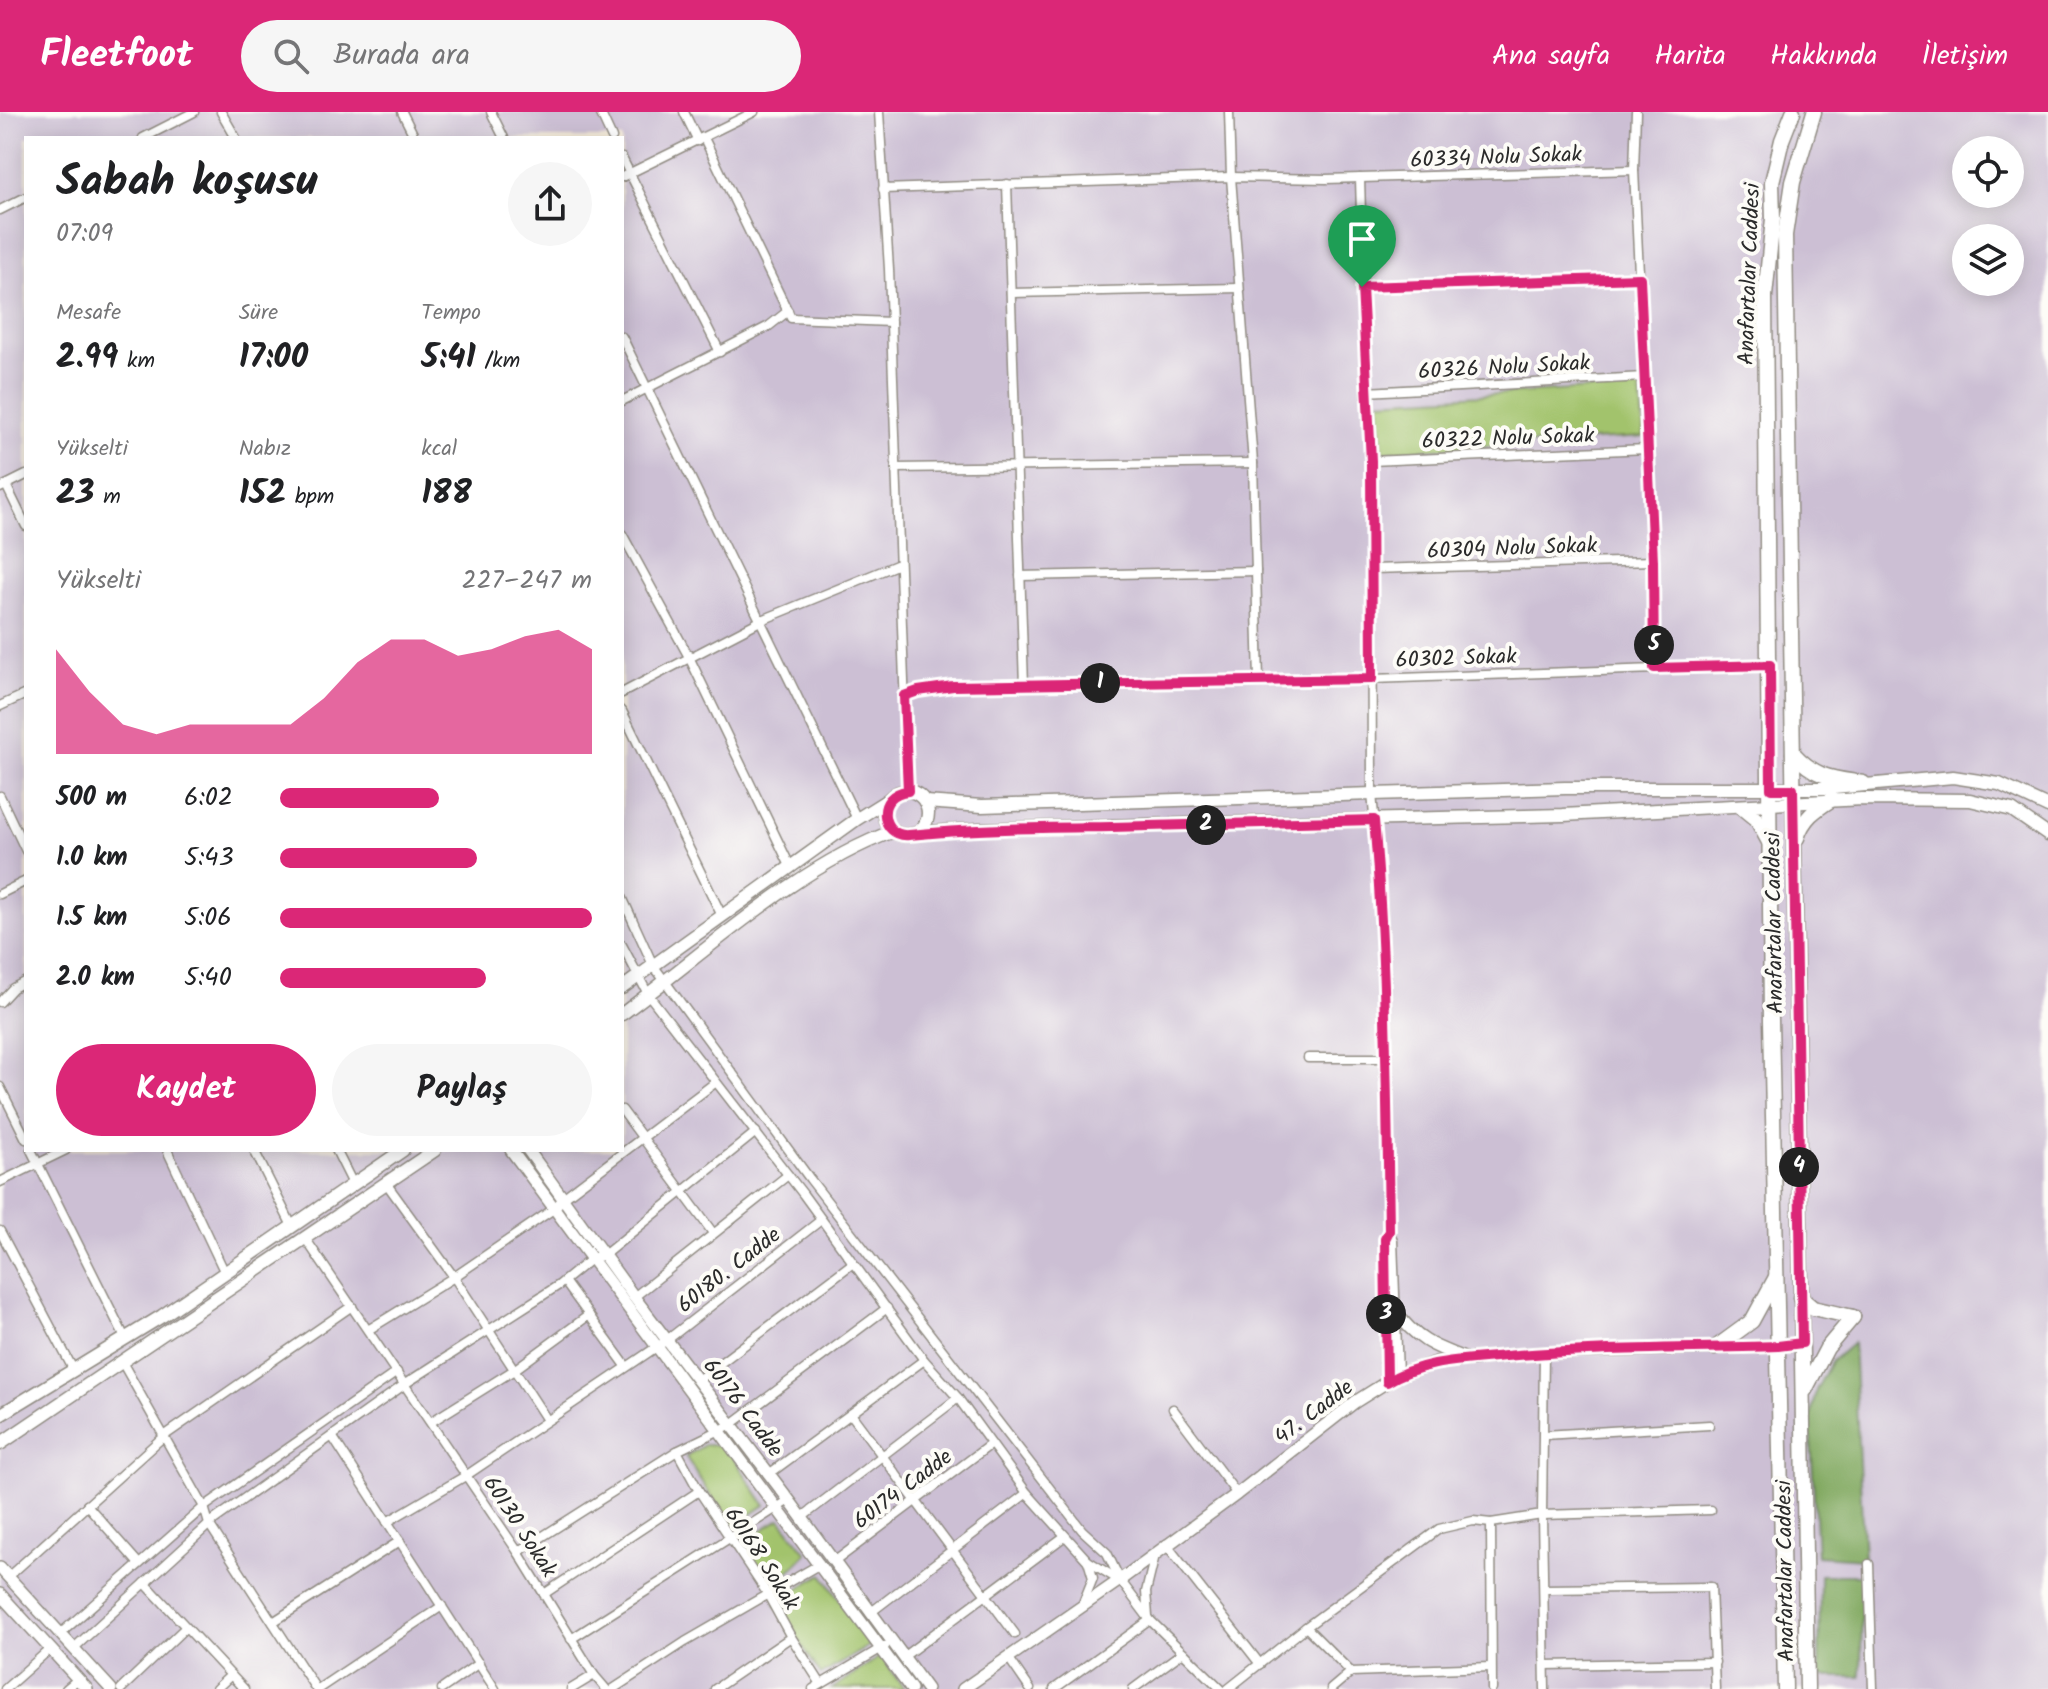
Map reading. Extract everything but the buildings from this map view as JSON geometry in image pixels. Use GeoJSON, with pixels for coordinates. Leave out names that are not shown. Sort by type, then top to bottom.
{"type":"FeatureCollection","features":[{"type":"Feature","properties":{"kind":"main road"},"geometry":{"type":"LineString","coordinates":[[1782,140],[1784,112]]}},
{"type":"Feature","properties":{"kind":"main road","name":"Anafartalar Caddesi"},"geometry":{"type":"LineString","coordinates":[[1785,1689],[1771,1020],[1765,296],[1773,219],[1772,182],[1782,140],[1793,112]]}},
{"type":"Feature","properties":{"kind":"main road","name":"Anafartalar Caddesi"},"geometry":{"type":"LineString","coordinates":[[1807,1689],[1785,235],[1793,182],[1816,114]]}},
{"type":"Feature","properties":{"kind":"main road"},"geometry":{"type":"LineString","coordinates":[[1793,753],[1808,770],[1823,777],[1863,783]]}},
{"type":"Feature","properties":{"kind":"main road"},"geometry":{"type":"LineString","coordinates":[[925,802],[982,806],[1565,788],[1771,796],[1863,783],[1953,777],[1999,784],[2048,807]]}},
{"type":"Feature","properties":{"kind":"main road"},"geometry":{"type":"LineString","coordinates":[[624,987],[857,819],[901,792],[915,793],[925,802],[926,822],[916,833]]}},
{"type":"Feature","properties":{"kind":"main road"},"geometry":{"type":"LineString","coordinates":[[1793,795],[1832,799],[1970,800],[2012,810],[2048,835]]}},
{"type":"Feature","properties":{"kind":"main road"},"geometry":{"type":"LineString","coordinates":[[889,799],[885,819],[894,831],[908,835],[979,829],[1374,820],[1741,807],[1771,796]]}},
{"type":"Feature","properties":{"kind":"main road"},"geometry":{"type":"LineString","coordinates":[[1793,850],[1808,815],[1832,799]]}},
{"type":"Feature","properties":{"kind":"main road"},"geometry":{"type":"LineString","coordinates":[[1741,807],[1757,820],[1771,846]]}},
{"type":"Feature","properties":{"kind":"main road"},"geometry":{"type":"LineString","coordinates":[[624,1012],[761,908],[844,852],[894,831]]}},
{"type":"Feature","properties":{"kind":"main road"},"geometry":{"type":"LineString","coordinates":[[0,1415],[225,1273],[400,1152]]}},
{"type":"Feature","properties":{"kind":"main road"},"geometry":{"type":"LineString","coordinates":[[0,1444],[432,1152]]}},
{"type":"Feature","properties":{"kind":"main road"},"geometry":{"type":"LineString","coordinates":[[1715,1348],[1752,1321],[1777,1277]]}},
{"type":"Feature","properties":{"kind":"main road"},"geometry":{"type":"LineString","coordinates":[[1800,1297],[1813,1308],[1853,1317],[1827,1348],[1803,1394]]}},
{"type":"Feature","properties":{"kind":"street"},"geometry":{"type":"LineString","coordinates":[[147,136],[194,112]]}},
{"type":"Feature","properties":{"kind":"street"},"geometry":{"type":"LineString","coordinates":[[221,112],[235,136]]}},
{"type":"Feature","properties":{"kind":"street"},"geometry":{"type":"LineString","coordinates":[[402,112],[414,136]]}},
{"type":"Feature","properties":{"kind":"street"},"geometry":{"type":"LineString","coordinates":[[491,112],[503,136]]}},
{"type":"Feature","properties":{"kind":"street"},"geometry":{"type":"LineString","coordinates":[[600,112],[611,136]]}},
{"type":"Feature","properties":{"kind":"street"},"geometry":{"type":"LineString","coordinates":[[684,112],[791,318],[891,322]]}},
{"type":"Feature","properties":{"kind":"street"},"geometry":{"type":"LineString","coordinates":[[720,352],[626,175],[754,112]]}},
{"type":"Feature","properties":{"kind":"street"},"geometry":{"type":"LineString","coordinates":[[879,112],[891,322],[908,791]]}},
{"type":"Feature","properties":{"kind":"street"},"geometry":{"type":"LineString","coordinates":[[1229,112],[1231,177],[1253,463],[1259,680]]}},
{"type":"Feature","properties":{"kind":"street"},"geometry":{"type":"LineString","coordinates":[[1636,112],[1634,170],[1653,561],[1654,668]]}},
{"type":"Feature","properties":{"kind":"street","name":"60334 Nolu Sokak"},"geometry":{"type":"LineString","coordinates":[[883,189],[1231,177],[1360,178],[1634,170]]}},
{"type":"Feature","properties":{"kind":"street"},"geometry":{"type":"LineString","coordinates":[[1360,178],[1371,461],[1372,793],[1382,908],[1389,1231],[1393,1240],[1398,1375]]}},
{"type":"Feature","properties":{"kind":"street"},"geometry":{"type":"LineString","coordinates":[[1007,184],[1024,685]]}},
{"type":"Feature","properties":{"kind":"street"},"geometry":{"type":"LineString","coordinates":[[0,210],[24,198]]}},
{"type":"Feature","properties":{"kind":"street"},"geometry":{"type":"LineString","coordinates":[[1362,287],[1640,278]]}},
{"type":"Feature","properties":{"kind":"street"},"geometry":{"type":"LineString","coordinates":[[1011,293],[1239,288]]}},
{"type":"Feature","properties":{"kind":"street"},"geometry":{"type":"LineString","coordinates":[[624,400],[769,326],[788,311]]}},
{"type":"Feature","properties":{"kind":"street"},"geometry":{"type":"LineString","coordinates":[[624,341],[857,819]]}},
{"type":"Feature","properties":{"kind":"street","name":"60326 Nolu Sokak"},"geometry":{"type":"LineString","coordinates":[[1366,392],[1644,377]]}},
{"type":"Feature","properties":{"kind":"street","name":"60322 Nolu Sokak"},"geometry":{"type":"LineString","coordinates":[[1371,461],[1647,449]]}},
{"type":"Feature","properties":{"kind":"street"},"geometry":{"type":"LineString","coordinates":[[896,468],[1253,463]]}},
{"type":"Feature","properties":{"kind":"street"},"geometry":{"type":"LineString","coordinates":[[24,476],[3,487],[24,523]]}},
{"type":"Feature","properties":{"kind":"street"},"geometry":{"type":"LineString","coordinates":[[624,538],[689,657],[791,868]]}},
{"type":"Feature","properties":{"kind":"street","name":"60304 Nolu Sokak"},"geometry":{"type":"LineString","coordinates":[[1372,569],[1653,561]]}},
{"type":"Feature","properties":{"kind":"street"},"geometry":{"type":"LineString","coordinates":[[624,692],[762,620],[899,564]]}},
{"type":"Feature","properties":{"kind":"street"},"geometry":{"type":"LineString","coordinates":[[1020,576],[1256,571]]}},
{"type":"Feature","properties":{"kind":"street","name":"60302 Sokak"},"geometry":{"type":"LineString","coordinates":[[904,696],[953,686],[1372,679],[1770,665]]}},
{"type":"Feature","properties":{"kind":"street"},"geometry":{"type":"LineString","coordinates":[[0,706],[24,695]]}},
{"type":"Feature","properties":{"kind":"street"},"geometry":{"type":"LineString","coordinates":[[624,715],[722,916]]}},
{"type":"Feature","properties":{"kind":"street"},"geometry":{"type":"LineString","coordinates":[[0,796],[24,847]]}},
{"type":"Feature","properties":{"kind":"street"},"geometry":{"type":"LineString","coordinates":[[0,894],[24,882]]}},
{"type":"Feature","properties":{"kind":"street"},"geometry":{"type":"LineString","coordinates":[[624,901],[653,965],[818,1189],[1082,1530],[1107,1553],[1120,1580],[1149,1618],[1218,1688]]}},
{"type":"Feature","properties":{"kind":"street"},"geometry":{"type":"LineString","coordinates":[[624,949],[648,994],[756,1132],[924,1360],[958,1398],[1027,1493],[1088,1561],[1120,1580]]}},
{"type":"Feature","properties":{"kind":"street"},"geometry":{"type":"LineString","coordinates":[[0,1002],[13,988],[24,982]]}},
{"type":"Feature","properties":{"kind":"street"},"geometry":{"type":"LineString","coordinates":[[0,989],[13,988]]}},
{"type":"Feature","properties":{"kind":"street"},"geometry":{"type":"LineString","coordinates":[[1308,1058],[1386,1058]]}},
{"type":"Feature","properties":{"kind":"street"},"geometry":{"type":"LineString","coordinates":[[368,1330],[454,1277],[555,1208],[563,1198],[716,1082]]}},
{"type":"Feature","properties":{"kind":"street"},"geometry":{"type":"LineString","coordinates":[[0,1087],[24,1135]]}},
{"type":"Feature","properties":{"kind":"street"},"geometry":{"type":"LineString","coordinates":[[624,1113],[713,1233]]}},
{"type":"Feature","properties":{"kind":"street"},"geometry":{"type":"LineString","coordinates":[[74,1648],[209,1524],[405,1384],[564,1281],[756,1132]]}},
{"type":"Feature","properties":{"kind":"street"},"geometry":{"type":"LineString","coordinates":[[32,1152],[125,1338]]}},
{"type":"Feature","properties":{"kind":"street"},"geometry":{"type":"LineString","coordinates":[[0,1182],[62,1152]]}},
{"type":"Feature","properties":{"kind":"street"},"geometry":{"type":"LineString","coordinates":[[168,1152],[225,1273]]}},
{"type":"Feature","properties":{"kind":"street"},"geometry":{"type":"LineString","coordinates":[[255,1152],[292,1226]]}},
{"type":"Feature","properties":{"kind":"street"},"geometry":{"type":"LineString","coordinates":[[337,1152],[353,1184]]}},
{"type":"Feature","properties":{"kind":"street"},"geometry":{"type":"LineString","coordinates":[[513,1152],[555,1208],[598,1256],[784,1504],[820,1564],[886,1645],[911,1689]]}},
{"type":"Feature","properties":{"kind":"street","name":"60176 Cadde"},"geometry":{"type":"LineString","coordinates":[[529,1152],[563,1198],[598,1256],[634,1297],[662,1342],[698,1380],[726,1427],[769,1474],[784,1504],[801,1518],[870,1613],[886,1645],[903,1657],[927,1689]]}},
{"type":"Feature","properties":{"kind":"street"},"geometry":{"type":"LineString","coordinates":[[634,1297],[788,1175]]}},
{"type":"Feature","properties":{"kind":"street"},"geometry":{"type":"LineString","coordinates":[[386,1183],[454,1277],[547,1420]]}},
{"type":"Feature","properties":{"kind":"street","name":"60180. Cadde"},"geometry":{"type":"LineString","coordinates":[[387,1522],[467,1475],[662,1342],[821,1220]]}},
{"type":"Feature","properties":{"kind":"street"},"geometry":{"type":"LineString","coordinates":[[0,1231],[73,1369]]}},
{"type":"Feature","properties":{"kind":"street"},"geometry":{"type":"LineString","coordinates":[[1387,1382],[1385,1239],[1389,1231]]}},
{"type":"Feature","properties":{"kind":"street","name":"60130 Sokak"},"geometry":{"type":"LineString","coordinates":[[305,1238],[467,1475],[594,1675],[606,1689]]}},
{"type":"Feature","properties":{"kind":"street"},"geometry":{"type":"LineString","coordinates":[[698,1380],[853,1263]]}},
{"type":"Feature","properties":{"kind":"street"},"geometry":{"type":"LineString","coordinates":[[564,1281],[626,1366]]}},
{"type":"Feature","properties":{"kind":"street"},"geometry":{"type":"LineString","coordinates":[[111,1689],[4,1572],[87,1505],[164,1436],[352,1306]]}},
{"type":"Feature","properties":{"kind":"street"},"geometry":{"type":"LineString","coordinates":[[518,1552],[677,1451],[726,1427],[887,1308]]}},
{"type":"Feature","properties":{"kind":"street"},"geometry":{"type":"LineString","coordinates":[[1395,1311],[1410,1331],[1431,1345],[1468,1360]]}},
{"type":"Feature","properties":{"kind":"street"},"geometry":{"type":"LineString","coordinates":[[431,1422],[514,1370],[589,1315]]}},
{"type":"Feature","properties":{"kind":"street","name":"47. Cadde"},"geometry":{"type":"LineString","coordinates":[[963,1689],[1120,1580],[1355,1402],[1398,1375],[1437,1362],[1544,1353],[1802,1343]]}},
{"type":"Feature","properties":{"kind":"street"},"geometry":{"type":"LineString","coordinates":[[1544,1353],[1542,1515],[1545,1689]]}},
{"type":"Feature","properties":{"kind":"street"},"geometry":{"type":"LineString","coordinates":[[769,1474],[924,1360]]}},
{"type":"Feature","properties":{"kind":"street"},"geometry":{"type":"LineString","coordinates":[[122,1362],[204,1507],[209,1524],[317,1689],[442,1606]]}},
{"type":"Feature","properties":{"kind":"street"},"geometry":{"type":"LineString","coordinates":[[60,1634],[204,1507],[397,1372]]}},
{"type":"Feature","properties":{"kind":"street"},"geometry":{"type":"LineString","coordinates":[[801,1518],[958,1398]]}},
{"type":"Feature","properties":{"kind":"street"},"geometry":{"type":"LineString","coordinates":[[1173,1409],[1237,1494]]}},
{"type":"Feature","properties":{"kind":"street"},"geometry":{"type":"LineString","coordinates":[[851,1414],[1015,1634]]}},
{"type":"Feature","properties":{"kind":"street"},"geometry":{"type":"LineString","coordinates":[[1544,1435],[1709,1425]]}},
{"type":"Feature","properties":{"kind":"street"},"geometry":{"type":"LineString","coordinates":[[332,1436],[495,1689]]}},
{"type":"Feature","properties":{"kind":"street","name":"60174 Cadde"},"geometry":{"type":"LineString","coordinates":[[834,1562],[991,1444]]}},
{"type":"Feature","properties":{"kind":"street","name":"60168 Sokak"},"geometry":{"type":"LineString","coordinates":[[677,1451],[699,1491],[767,1593],[817,1686]]}},
{"type":"Feature","properties":{"kind":"street"},"geometry":{"type":"LineString","coordinates":[[544,1594],[699,1491]]}},
{"type":"Feature","properties":{"kind":"street"},"geometry":{"type":"LineString","coordinates":[[870,1613],[1027,1493]]}},
{"type":"Feature","properties":{"kind":"street"},"geometry":{"type":"LineString","coordinates":[[571,1639],[784,1504]]}},
{"type":"Feature","properties":{"kind":"street"},"geometry":{"type":"LineString","coordinates":[[87,1505],[139,1564]]}},
{"type":"Feature","properties":{"kind":"street"},"geometry":{"type":"LineString","coordinates":[[1228,1689],[1439,1529],[1473,1521],[1491,1523],[1542,1515],[1711,1510]]}},
{"type":"Feature","properties":{"kind":"street"},"geometry":{"type":"LineString","coordinates":[[1491,1523],[1492,1689]]}},
{"type":"Feature","properties":{"kind":"street"},"geometry":{"type":"LineString","coordinates":[[903,1657],[1065,1536]]}},
{"type":"Feature","properties":{"kind":"street"},"geometry":{"type":"LineString","coordinates":[[273,1622],[400,1541]]}},
{"type":"Feature","properties":{"kind":"street"},"geometry":{"type":"LineString","coordinates":[[1149,1618],[1146,1592],[1162,1548],[1260,1664]]}},
{"type":"Feature","properties":{"kind":"street"},"geometry":{"type":"LineString","coordinates":[[1083,1603],[1093,1578],[1088,1561]]}},
{"type":"Feature","properties":{"kind":"street"},"geometry":{"type":"LineString","coordinates":[[613,1689],[767,1593],[820,1564]]}},
{"type":"Feature","properties":{"kind":"street"},"geometry":{"type":"LineString","coordinates":[[1869,1564],[1873,1689]]}},
{"type":"Feature","properties":{"kind":"street"},"geometry":{"type":"LineString","coordinates":[[145,1583],[244,1689]]}},
{"type":"Feature","properties":{"kind":"street"},"geometry":{"type":"LineString","coordinates":[[1545,1589],[1711,1587],[1715,1689]]}},
{"type":"Feature","properties":{"kind":"street"},"geometry":{"type":"LineString","coordinates":[[0,1594],[87,1689]]}},
{"type":"Feature","properties":{"kind":"street"},"geometry":{"type":"LineString","coordinates":[[1054,1689],[1149,1618]]}},
{"type":"Feature","properties":{"kind":"street"},"geometry":{"type":"LineString","coordinates":[[121,1689],[186,1627]]}},
{"type":"Feature","properties":{"kind":"street"},"geometry":{"type":"LineString","coordinates":[[1306,1627],[1351,1672]]}},
{"type":"Feature","properties":{"kind":"street"},"geometry":{"type":"LineString","coordinates":[[715,1689],[791,1637]]}},
{"type":"Feature","properties":{"kind":"street"},"geometry":{"type":"LineString","coordinates":[[817,1686],[886,1645]]}},
{"type":"Feature","properties":{"kind":"street"},"geometry":{"type":"LineString","coordinates":[[5,1689],[50,1649]]}},
{"type":"Feature","properties":{"kind":"street"},"geometry":{"type":"LineString","coordinates":[[1133,1689],[1183,1652]]}},
{"type":"Feature","properties":{"kind":"street"},"geometry":{"type":"LineString","coordinates":[[1008,1657],[1030,1689]]}},
{"type":"Feature","properties":{"kind":"street"},"geometry":{"type":"LineString","coordinates":[[1545,1665],[1715,1662]]}},
{"type":"Feature","properties":{"kind":"street"},"geometry":{"type":"LineString","coordinates":[[442,1689],[479,1663]]}},
{"type":"Feature","properties":{"kind":"street"},"geometry":{"type":"LineString","coordinates":[[1331,1689],[1351,1672],[1491,1667]]}},
{"type":"Feature","properties":{"kind":"street"},"geometry":{"type":"LineString","coordinates":[[216,1689],[231,1675]]}},
{"type":"Feature","properties":{"kind":"street"},"geometry":{"type":"LineString","coordinates":[[571,1689],[594,1675]]}},
{"type":"Feature","properties":{"kind":"street"},"geometry":{"type":"LineString","coordinates":[[66,1689],[78,1679]]}},
{"type":"Feature","properties":{"kind":"shaded area"},"geometry":{"type":"Polygon","coordinates":[[[0,112],[2048,112],[2048,1689],[0,1689],[0,112]]]}},
{"type":"Feature","properties":{"kind":"green space"},"geometry":{"type":"Polygon","coordinates":[[[1640,386],[1644,437],[1382,452],[1379,401],[1640,386]]]}},
{"type":"Feature","properties":{"kind":"green space"},"geometry":{"type":"Polygon","coordinates":[[[1853,1343],[1864,1559],[1817,1556],[1810,1418],[1816,1390],[1831,1362],[1853,1343]]]}},
{"type":"Feature","properties":{"kind":"green space"},"geometry":{"type":"Polygon","coordinates":[[[704,1445],[725,1445],[765,1505],[731,1528],[686,1457],[704,1445]]]}},
{"type":"Feature","properties":{"kind":"green space"},"geometry":{"type":"Polygon","coordinates":[[[780,1519],[807,1553],[788,1572],[763,1579],[739,1544],[780,1519]]]}},
{"type":"Feature","properties":{"kind":"green space"},"geometry":{"type":"Polygon","coordinates":[[[822,1574],[870,1645],[821,1675],[775,1603],[822,1574]]]}},
{"type":"Feature","properties":{"kind":"green space"},"geometry":{"type":"Polygon","coordinates":[[[1820,1575],[1862,1575],[1861,1677],[1819,1677],[1820,1575]]]}},
{"type":"Feature","properties":{"kind":"green space"},"geometry":{"type":"Polygon","coordinates":[[[881,1656],[904,1689],[832,1689],[881,1656]]]}},
{"type":"Feature","properties":{"kind":"route"},"geometry":{"type":"LineString","coordinates":[[1640,278],[1653,561],[1654,668],[1770,665],[1771,789],[1793,789],[1802,1343],[1544,1353],[1437,1362],[1398,1375],[1387,1382],[1385,1239],[1389,1231],[1386,1058],[1382,908],[1374,820],[979,829],[908,835],[894,831],[885,819],[885,805],[889,799],[894,794],[908,791],[904,696],[918,691],[953,686],[1372,679],[1371,461],[1362,287],[1640,278]]}}]}
